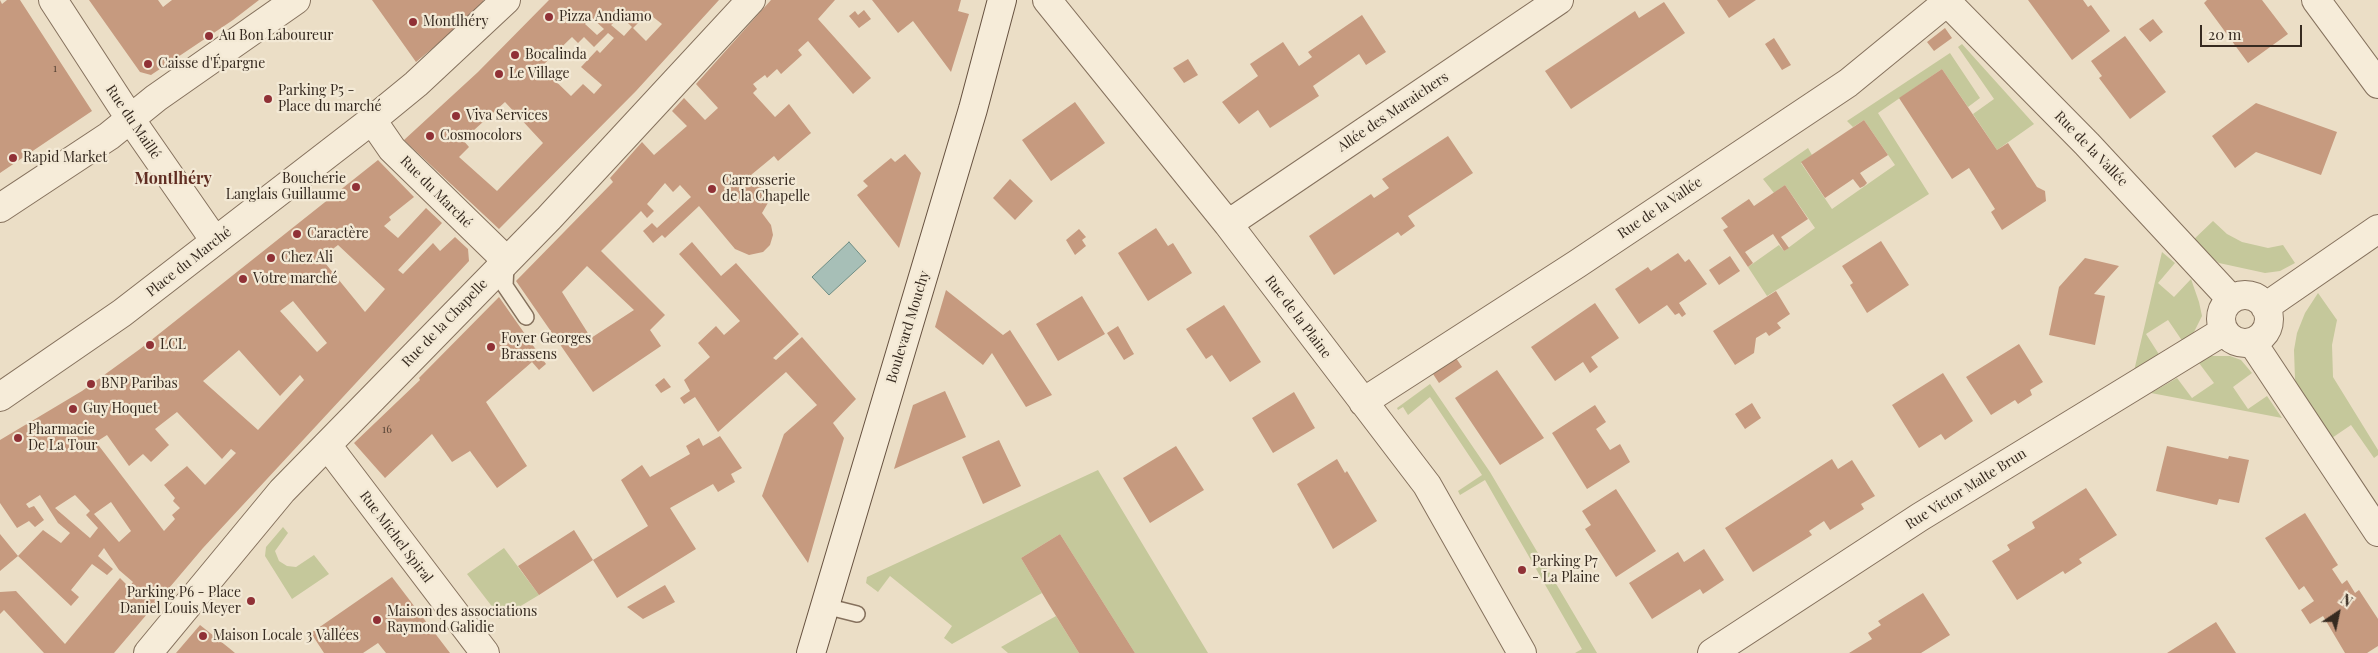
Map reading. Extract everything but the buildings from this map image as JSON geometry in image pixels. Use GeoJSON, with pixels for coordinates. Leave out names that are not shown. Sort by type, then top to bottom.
{"type":"FeatureCollection","features":[{"type":"Feature","properties":{"kind":"street","name":"Rue du Maillé"},"geometry":{"type":"LineString","coordinates":[[53,0],[131,120],[215,241]]}},
{"type":"Feature","properties":{"kind":"street"},"geometry":{"type":"LineString","coordinates":[[0,208],[131,120],[156,98],[296,0]]}},
{"type":"Feature","properties":{"kind":"street","name":"Place du Marché"},"geometry":{"type":"LineString","coordinates":[[0,397],[122,313],[372,120],[416,84],[506,0]]}},
{"type":"Feature","properties":{"kind":"street","name":"Rue de la Chapelle"},"geometry":{"type":"LineString","coordinates":[[148,653],[282,491],[570,196],[751,0]]}},
{"type":"Feature","properties":{"kind":"street","name":"Boulevard Mouchy"},"geometry":{"type":"LineString","coordinates":[[811,653],[970,118],[1002,0]]}},
{"type":"Feature","properties":{"kind":"street","name":"Rue de la Plaine"},"geometry":{"type":"LineString","coordinates":[[1047,0],[1228,224],[1427,485],[1522,653]]}},
{"type":"Feature","properties":{"kind":"street","name":"Allée des Maraichers"},"geometry":{"type":"LineString","coordinates":[[1228,224],[1559,0]]}},
{"type":"Feature","properties":{"kind":"street"},"geometry":{"type":"LineString","coordinates":[[2316,0],[2378,84]]}},
{"type":"Feature","properties":{"kind":"street","name":"Rue de la Vallée"},"geometry":{"type":"LineString","coordinates":[[1363,402],[1463,339],[1848,83],[1946,1],[2087,144],[2231,299]]}},
{"type":"Feature","properties":{"kind":"street","name":"Rue du Marché"},"geometry":{"type":"LineString","coordinates":[[372,120],[392,148],[506,260]]}},
{"type":"Feature","properties":{"kind":"street"},"geometry":{"type":"LineString","coordinates":[[2265,307],[2378,229]]}},
{"type":"Feature","properties":{"kind":"street"},"geometry":{"type":"LineString","coordinates":[[2244,295],[2250,296],[2262,302],[2265,307],[2268,324],[2265,332],[2252,342],[2236,342],[2224,331],[2222,314],[2231,299],[2244,295]]}},
{"type":"Feature","properties":{"kind":"street","name":"Rue Victor Malte Brun"},"geometry":{"type":"LineString","coordinates":[[1712,653],[1920,517],[2224,331]]}},
{"type":"Feature","properties":{"kind":"street"},"geometry":{"type":"LineString","coordinates":[[2252,342],[2378,532]]}},
{"type":"Feature","properties":{"kind":"street","name":"Rue Michel Spiral"},"geometry":{"type":"LineString","coordinates":[[327,445],[485,653]]}},
{"type":"Feature","properties":{"kind":"lane"},"geometry":{"type":"LineString","coordinates":[[506,260],[505,286],[526,318]]}},
{"type":"Feature","properties":{"kind":"lane"},"geometry":{"type":"LineString","coordinates":[[825,606],[856,614]]}},
{"type":"Feature","properties":{"kind":"green space"},"geometry":{"type":"Polygon","coordinates":[[[1962,44],[2034,124],[1997,150],[1973,114],[1994,99],[1958,47],[1962,44]]]}},
{"type":"Feature","properties":{"kind":"green space"},"geometry":{"type":"Polygon","coordinates":[[[1950,53],[1980,98],[1968,107],[1942,69],[1878,113],[1929,194],[1767,296],[1748,267],[1779,245],[1784,251],[1815,228],[1785,185],[1774,193],[1763,179],[1808,148],[1812,155],[1801,163],[1832,209],[1895,165],[1864,120],[1853,127],[1847,121],[1950,53]]]}},
{"type":"Feature","properties":{"kind":"green space"},"geometry":{"type":"Polygon","coordinates":[[[2213,221],[2227,234],[2242,242],[2268,248],[2283,245],[2295,263],[2280,271],[2265,273],[2219,263],[2191,242],[2213,221]]]}},
{"type":"Feature","properties":{"kind":"green space"},"geometry":{"type":"Polygon","coordinates":[[[2162,252],[2175,263],[2158,283],[2174,297],[2191,279],[2202,316],[2192,336],[2183,342],[2168,320],[2146,334],[2160,356],[2134,371],[2162,252]]]}},
{"type":"Feature","properties":{"kind":"green space"},"geometry":{"type":"Polygon","coordinates":[[[2318,293],[2337,320],[2332,345],[2333,377],[2378,450],[2378,455],[2374,458],[2351,425],[2329,440],[2299,393],[2295,379],[2294,350],[2297,333],[2305,313],[2318,293]]]}},
{"type":"Feature","properties":{"kind":"green space"},"geometry":{"type":"Polygon","coordinates":[[[2210,356],[2230,356],[2241,360],[2252,373],[2233,387],[2248,409],[2267,396],[2282,418],[2151,393],[2177,378],[2192,398],[2214,383],[2199,363],[2210,356]]]}},
{"type":"Feature","properties":{"kind":"green space"},"geometry":{"type":"Polygon","coordinates":[[[1430,384],[1490,472],[1597,653],[1575,653],[1582,649],[1485,480],[1460,495],[1458,491],[1482,475],[1430,397],[1408,415],[1403,407],[1398,410],[1397,408],[1430,384]]]}},
{"type":"Feature","properties":{"kind":"green space"},"geometry":{"type":"Polygon","coordinates":[[[1098,470],[1208,653],[1135,653],[1060,534],[1021,558],[1042,593],[952,644],[944,638],[952,626],[890,576],[878,592],[866,583],[867,577],[1098,470]]]}},
{"type":"Feature","properties":{"kind":"green space"},"geometry":{"type":"Polygon","coordinates":[[[283,527],[288,533],[275,551],[279,561],[287,566],[296,567],[314,555],[329,574],[292,599],[265,556],[266,547],[283,527]]]}},
{"type":"Feature","properties":{"kind":"green space"},"geometry":{"type":"Polygon","coordinates":[[[504,548],[539,595],[499,619],[497,613],[467,574],[504,548]]]}},
{"type":"Feature","properties":{"kind":"green space"},"geometry":{"type":"Polygon","coordinates":[[[1056,616],[1079,653],[1008,653],[1001,647],[1056,616]]]}},
{"type":"Feature","properties":{"kind":"water"},"geometry":{"type":"Polygon","coordinates":[[[849,242],[866,261],[829,295],[812,277],[849,242]]]}},
{"type":"Feature","properties":{"kind":"place","name":"Pizza Andiamo"},"geometry":{"type":"Point","coordinates":[549,17]}},
{"type":"Feature","properties":{"kind":"place","name":"Montlhéry"},"geometry":{"type":"Point","coordinates":[413,22]}},
{"type":"Feature","properties":{"kind":"place","name":"Au Bon Laboureur"},"geometry":{"type":"Point","coordinates":[209,36]}},
{"type":"Feature","properties":{"kind":"place","name":"Bocalinda"},"geometry":{"type":"Point","coordinates":[515,55]}},
{"type":"Feature","properties":{"kind":"place","name":"Caisse d'Épargne"},"geometry":{"type":"Point","coordinates":[148,64]}},
{"type":"Feature","properties":{"kind":"place","name":"Le Village"},"geometry":{"type":"Point","coordinates":[499,74]}},
{"type":"Feature","properties":{"kind":"place","name":"Parking P5 - Place du marché"},"geometry":{"type":"Point","coordinates":[268,99]}},
{"type":"Feature","properties":{"kind":"place","name":"Viva Services"},"geometry":{"type":"Point","coordinates":[456,116]}},
{"type":"Feature","properties":{"kind":"place","name":"Cosmocolors"},"geometry":{"type":"Point","coordinates":[430,136]}},
{"type":"Feature","properties":{"kind":"place","name":"Rapid Market"},"geometry":{"type":"Point","coordinates":[13,158]}},
{"type":"Feature","properties":{"kind":"place","name":"Boucherie Langlais Guillaume"},"geometry":{"type":"Point","coordinates":[356,187]}},
{"type":"Feature","properties":{"kind":"place","name":"Carrosserie de la Chapelle"},"geometry":{"type":"Point","coordinates":[712,189]}},
{"type":"Feature","properties":{"kind":"place","name":"Caractère"},"geometry":{"type":"Point","coordinates":[297,234]}},
{"type":"Feature","properties":{"kind":"place","name":"Chez Ali"},"geometry":{"type":"Point","coordinates":[271,258]}},
{"type":"Feature","properties":{"kind":"place","name":"Votre marché"},"geometry":{"type":"Point","coordinates":[243,279]}},
{"type":"Feature","properties":{"kind":"place","name":"LCL"},"geometry":{"type":"Point","coordinates":[150,345]}},
{"type":"Feature","properties":{"kind":"place","name":"Foyer Georges Brassens"},"geometry":{"type":"Point","coordinates":[491,347]}},
{"type":"Feature","properties":{"kind":"place","name":"BNP Paribas"},"geometry":{"type":"Point","coordinates":[91,384]}},
{"type":"Feature","properties":{"kind":"place","name":"Guy Hoquet"},"geometry":{"type":"Point","coordinates":[73,409]}},
{"type":"Feature","properties":{"kind":"place","name":"Pharmacie De La Tour"},"geometry":{"type":"Point","coordinates":[18,438]}},
{"type":"Feature","properties":{"kind":"place","name":"Parking P7 - La Plaine"},"geometry":{"type":"Point","coordinates":[1522,570]}},
{"type":"Feature","properties":{"kind":"place","name":"Parking P6 - Place Daniel Louis Meyer"},"geometry":{"type":"Point","coordinates":[251,601]}},
{"type":"Feature","properties":{"kind":"place","name":"Maison des associations Raymond Galidie"},"geometry":{"type":"Point","coordinates":[377,620]}},
{"type":"Feature","properties":{"kind":"place","name":"Maison Locale 3 Vallées"},"geometry":{"type":"Point","coordinates":[203,636]}},
{"type":"Feature","properties":{"kind":"district","name":"Montlhéry"},"geometry":{"type":"Point","coordinates":[173,179]}}]}
